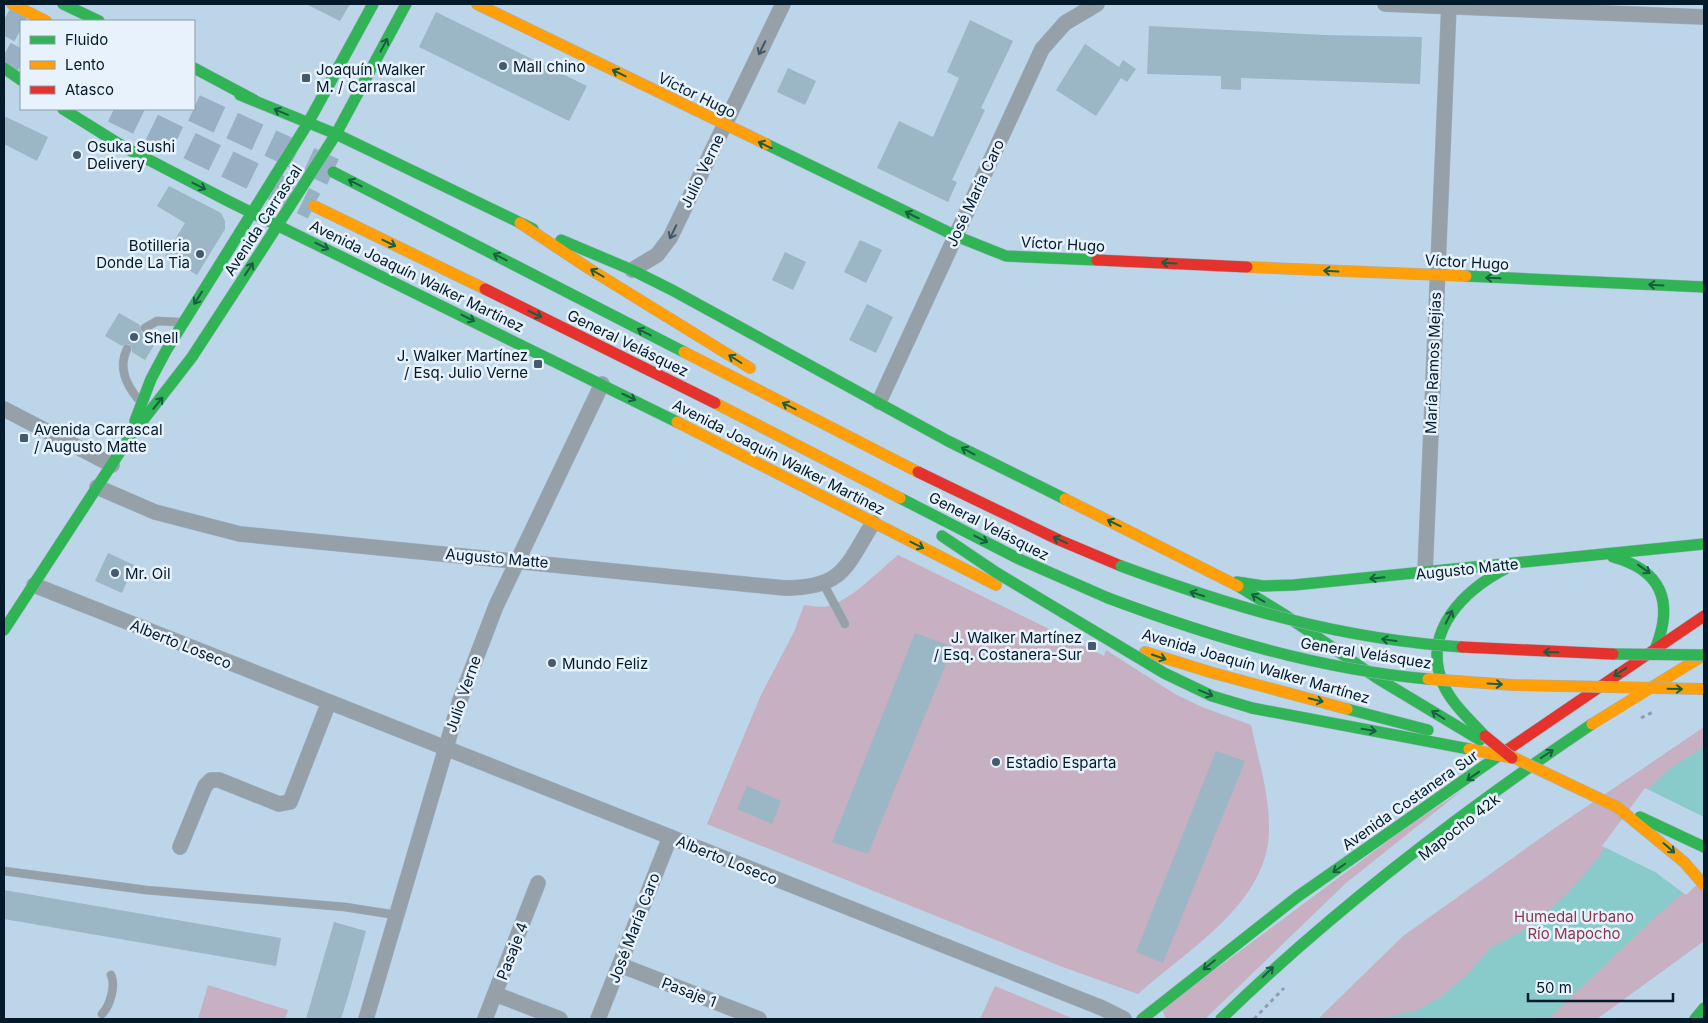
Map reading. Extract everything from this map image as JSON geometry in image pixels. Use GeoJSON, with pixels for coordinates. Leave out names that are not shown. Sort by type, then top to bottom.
{"type":"FeatureCollection","features":[{"type":"Feature","properties":{"kind":"main road"},"geometry":{"type":"LineString","coordinates":[[12,4],[44,20]]}},
{"type":"Feature","properties":{"kind":"main road"},"geometry":{"type":"LineString","coordinates":[[63,4],[97,20]]}},
{"type":"Feature","properties":{"kind":"main road","name":"Avenida Carrascal"},"geometry":{"type":"LineString","coordinates":[[127,441],[155,371],[183,322],[308,123],[373,4]]}},
{"type":"Feature","properties":{"kind":"main road","name":"Avenida Carrascal"},"geometry":{"type":"LineString","coordinates":[[4,630],[127,441],[192,357],[336,134],[406,4]]}},
{"type":"Feature","properties":{"kind":"main road","name":"Víctor Hugo"},"geometry":{"type":"LineString","coordinates":[[477,4],[724,125],[991,252],[1015,256],[1704,287]]}},
{"type":"Feature","properties":{"kind":"main road"},"geometry":{"type":"LineString","coordinates":[[4,68],[20,79]]}},
{"type":"Feature","properties":{"kind":"main road"},"geometry":{"type":"LineString","coordinates":[[195,69],[254,100]]}},
{"type":"Feature","properties":{"kind":"main road","name":"Avenida Joaquín Walker Martínez"},"geometry":{"type":"LineString","coordinates":[[195,78],[254,100],[336,134],[520,223],[632,270],[1002,469],[1229,581],[1285,615],[1477,743]]}},
{"type":"Feature","properties":{"kind":"main road"},"geometry":{"type":"LineString","coordinates":[[50,110],[124,147]]}},
{"type":"Feature","properties":{"kind":"main road","name":"Avenida Joaquín Walker Martínez"},"geometry":{"type":"LineString","coordinates":[[65,110],[124,147],[723,444],[1046,611],[1135,649],[1214,673],[1477,743]]}},
{"type":"Feature","properties":{"kind":"main road","name":"General Velásquez"},"geometry":{"type":"LineString","coordinates":[[333,172],[910,468],[1059,540],[1186,590],[1253,612],[1300,624],[1385,639],[1474,649],[1704,655]]}},
{"type":"Feature","properties":{"kind":"main road","name":"General Velásquez"},"geometry":{"type":"LineString","coordinates":[[314,206],[648,369],[1019,558],[1155,617],[1233,641],[1323,664],[1365,671],[1485,683],[1704,689]]}},
{"type":"Feature","properties":{"kind":"main road"},"geometry":{"type":"LineString","coordinates":[[520,223],[588,268],[762,375]]}},
{"type":"Feature","properties":{"kind":"main road"},"geometry":{"type":"LineString","coordinates":[[787,391],[910,468]]}},
{"type":"Feature","properties":{"kind":"main road"},"geometry":{"type":"LineString","coordinates":[[829,460],[997,573],[1164,673],[1212,696],[1252,708],[1477,743],[1704,847]]}},
{"type":"Feature","properties":{"kind":"main road","name":"Augusto Matte"},"geometry":{"type":"LineString","coordinates":[[1229,581],[1263,586],[1294,585],[1704,544]]}},
{"type":"Feature","properties":{"kind":"main road"},"geometry":{"type":"LineString","coordinates":[[1598,555],[1635,563],[1651,574],[1656,581],[1665,605],[1666,618],[1664,630],[1656,647]]}},
{"type":"Feature","properties":{"kind":"main road"},"geometry":{"type":"LineString","coordinates":[[1512,758],[1477,743],[1440,676],[1437,662],[1441,635],[1454,608],[1473,588],[1504,569],[1524,563]]}},
{"type":"Feature","properties":{"kind":"main road","name":"Avenida Costanera Sur"},"geometry":{"type":"LineString","coordinates":[[1142,1019],[1297,897],[1656,647],[1704,616]]}},
{"type":"Feature","properties":{"kind":"main road"},"geometry":{"type":"LineString","coordinates":[[1221,1019],[1269,971],[1322,923],[1474,804],[1618,706],[1704,655]]}},
{"type":"Feature","properties":{"kind":"main road"},"geometry":{"type":"LineString","coordinates":[[1617,806],[1668,848],[1704,885]]}},
{"type":"Feature","properties":{"kind":"main road"},"geometry":{"type":"LineString","coordinates":[[1695,1019],[1704,1008]]}},
{"type":"Feature","properties":{"kind":"street","name":"Julio Verne"},"geometry":{"type":"LineString","coordinates":[[632,270],[650,261],[664,247],[783,4]]}},
{"type":"Feature","properties":{"kind":"street","name":"José María Caro"},"geometry":{"type":"LineString","coordinates":[[879,402],[1042,49],[1065,23],[1097,4]]}},
{"type":"Feature","properties":{"kind":"street"},"geometry":{"type":"LineString","coordinates":[[1385,4],[1449,5],[1704,17]]}},
{"type":"Feature","properties":{"kind":"street","name":"María Ramos Mejías"},"geometry":{"type":"LineString","coordinates":[[1426,573],[1436,275],[1449,5]]}},
{"type":"Feature","properties":{"kind":"street","name":"Julio Verne"},"geometry":{"type":"LineString","coordinates":[[366,1019],[444,748],[477,654],[518,560],[602,384]]}},
{"type":"Feature","properties":{"kind":"street"},"geometry":{"type":"LineString","coordinates":[[4,409],[112,464]]}},
{"type":"Feature","properties":{"kind":"street","name":"Augusto Matte"},"geometry":{"type":"LineString","coordinates":[[97,488],[155,512],[240,534],[518,560],[785,588],[823,583],[836,578],[848,565],[874,523]]}},
{"type":"Feature","properties":{"kind":"street","name":"Alberto Loseco"},"geometry":{"type":"LineString","coordinates":[[34,585],[1102,1008],[1124,1019]]}},
{"type":"Feature","properties":{"kind":"street"},"geometry":{"type":"LineString","coordinates":[[180,847],[205,786],[211,780],[218,780],[283,805],[290,802],[329,702]]}},
{"type":"Feature","properties":{"kind":"street","name":"José María Caro"},"geometry":{"type":"LineString","coordinates":[[598,1019],[670,837]]}},
{"type":"Feature","properties":{"kind":"street","name":"Pasaje 4"},"geometry":{"type":"LineString","coordinates":[[485,1019],[538,883]]}},
{"type":"Feature","properties":{"kind":"street","name":"Pasaje 1"},"geometry":{"type":"LineString","coordinates":[[620,965],[759,1019]]}},
{"type":"Feature","properties":{"kind":"street"},"geometry":{"type":"LineString","coordinates":[[495,994],[560,1019]]}},
{"type":"Feature","properties":{"kind":"lane"},"geometry":{"type":"LineString","coordinates":[[145,328],[157,321],[183,322]]}},
{"type":"Feature","properties":{"kind":"lane"},"geometry":{"type":"LineString","coordinates":[[127,349],[123,358],[126,383],[141,404]]}},
{"type":"Feature","properties":{"kind":"lane"},"geometry":{"type":"LineString","coordinates":[[823,583],[845,624]]}},
{"type":"Feature","properties":{"kind":"lane"},"geometry":{"type":"LineString","coordinates":[[4,871],[146,890],[345,907],[396,915]]}},
{"type":"Feature","properties":{"kind":"lane"},"geometry":{"type":"LineString","coordinates":[[102,1014],[107,1009],[114,980],[111,974]]}},
{"type":"Feature","properties":{"kind":"path"},"geometry":{"type":"LineString","coordinates":[[1638,720],[1655,712]]}},
{"type":"Feature","properties":{"kind":"path"},"geometry":{"type":"LineString","coordinates":[[1254,1019],[1288,985]]}},
{"type":"Feature","properties":{"kind":"green space","name":"Estadio Esparta"},"geometry":{"type":"Polygon","coordinates":[[[898,555],[1104,656],[1106,650],[1175,694],[1202,707],[1251,725],[1269,814],[1266,853],[1256,878],[1242,901],[1223,922],[1138,994],[1060,966],[707,824],[761,695],[794,632],[804,605],[822,607],[837,603],[864,584],[898,555]]]}},
{"type":"Feature","properties":{"kind":"green space","name":"Humedal Urbano Río Mapocho"},"geometry":{"type":"Polygon","coordinates":[[[1704,727],[1704,941],[1597,1019],[1318,1019],[1403,936],[1549,832],[1704,727]]]}},
{"type":"Feature","properties":{"kind":"green space"},"geometry":{"type":"Polygon","coordinates":[[[1464,789],[1346,883],[1205,1019],[1166,1019],[1162,1009],[1404,829],[1464,789]]]}},
{"type":"Feature","properties":{"kind":"green space"},"geometry":{"type":"Polygon","coordinates":[[[208,985],[288,1010],[285,1019],[198,1019],[208,985]]]}},
{"type":"Feature","properties":{"kind":"green space"},"geometry":{"type":"Polygon","coordinates":[[[995,986],[1074,1019],[980,1019],[995,986]]]}},
{"type":"Feature","properties":{"kind":"shaded area"},"geometry":{"type":"Polygon","coordinates":[[[1704,747],[1704,874],[1652,920],[1548,1019],[1379,1019],[1418,1010],[1441,997],[1468,974],[1490,948],[1519,933],[1546,913],[1567,894],[1591,867],[1648,789],[1669,769],[1704,747]]]}},
{"type":"Feature","properties":{"kind":"pier"},"geometry":{"type":"Polygon","coordinates":[[[1645,788],[1704,817],[1704,878],[1686,895],[1655,872],[1602,846],[1645,788]]]}},
{"type":"Feature","properties":{"kind":"building"},"geometry":{"type":"Polygon","coordinates":[[[306,4],[350,4],[340,21],[306,4]]]}},
{"type":"Feature","properties":{"kind":"building","name":"Mall chino"},"geometry":{"type":"Polygon","coordinates":[[[436,12],[587,86],[569,121],[419,47],[436,12]]]}},
{"type":"Feature","properties":{"kind":"building"},"geometry":{"type":"Polygon","coordinates":[[[970,20],[1013,41],[981,108],[985,110],[952,180],[957,182],[948,202],[877,168],[899,121],[933,137],[959,78],[947,72],[970,20]]]}},
{"type":"Feature","properties":{"kind":"building"},"geometry":{"type":"Polygon","coordinates":[[[1149,26],[1325,35],[1422,37],[1420,84],[1241,78],[1241,90],[1221,89],[1221,76],[1147,74],[1149,26]]]}},
{"type":"Feature","properties":{"kind":"building"},"geometry":{"type":"Polygon","coordinates":[[[1085,44],[1119,67],[1123,60],[1136,69],[1127,82],[1121,78],[1096,116],[1056,90],[1085,44]]]}},
{"type":"Feature","properties":{"kind":"building"},"geometry":{"type":"Polygon","coordinates":[[[788,68],[816,81],[805,105],[777,92],[788,68]]]}},
{"type":"Feature","properties":{"kind":"building"},"geometry":{"type":"Polygon","coordinates":[[[4,116],[48,137],[37,161],[4,144],[4,116]]]}},
{"type":"Feature","properties":{"kind":"building"},"geometry":{"type":"Polygon","coordinates":[[[169,186],[221,213],[225,221],[225,229],[197,275],[165,256],[185,223],[157,206],[169,186]]]}},
{"type":"Feature","properties":{"kind":"building"},"geometry":{"type":"Polygon","coordinates":[[[860,240],[882,250],[866,283],[844,272],[860,240]]]}},
{"type":"Feature","properties":{"kind":"building"},"geometry":{"type":"Polygon","coordinates":[[[785,252],[806,262],[793,290],[772,280],[785,252]]]}},
{"type":"Feature","properties":{"kind":"building"},"geometry":{"type":"Polygon","coordinates":[[[867,304],[893,317],[876,353],[849,340],[867,304]]]}},
{"type":"Feature","properties":{"kind":"building","name":"Shell"},"geometry":{"type":"Polygon","coordinates":[[[119,313],[140,325],[142,333],[150,332],[159,337],[145,360],[132,352],[129,344],[122,346],[105,336],[119,313]]]}},
{"type":"Feature","properties":{"kind":"building","name":"Mr. Oil"},"geometry":{"type":"Polygon","coordinates":[[[108,553],[134,565],[122,593],[95,581],[108,553]]]}},
{"type":"Feature","properties":{"kind":"building"},"geometry":{"type":"Polygon","coordinates":[[[915,633],[953,647],[868,854],[832,842],[915,633]]]}},
{"type":"Feature","properties":{"kind":"building"},"geometry":{"type":"Polygon","coordinates":[[[1216,751],[1245,761],[1163,963],[1136,952],[1216,751]]]}},
{"type":"Feature","properties":{"kind":"building"},"geometry":{"type":"Polygon","coordinates":[[[747,786],[781,801],[772,824],[737,809],[747,786]]]}},
{"type":"Feature","properties":{"kind":"building"},"geometry":{"type":"Polygon","coordinates":[[[4,890],[281,938],[276,966],[4,919],[4,890]]]}},
{"type":"Feature","properties":{"kind":"building"},"geometry":{"type":"Polygon","coordinates":[[[334,922],[366,931],[349,993],[341,1019],[306,1019],[334,922]]]}},
{"type":"Feature","properties":{"kind":"tunnel"},"geometry":{"type":"LineString","coordinates":[[4,20],[20,28]]}},
{"type":"Feature","properties":{"kind":"tunnel"},"geometry":{"type":"LineString","coordinates":[[4,55],[20,63]]}},
{"type":"Feature","properties":{"kind":"tunnel"},"geometry":{"type":"LineString","coordinates":[[195,108],[333,172]]}},
{"type":"Feature","properties":{"kind":"tunnel"},"geometry":{"type":"LineString","coordinates":[[116,110],[314,206]]}},
{"type":"Feature","properties":{"kind":"traffic: fast"},"geometry":{"type":"LineString","coordinates":[[63,4],[97,20]]}},
{"type":"Feature","properties":{"kind":"traffic: fast"},"geometry":{"type":"LineString","coordinates":[[135,421],[151,379],[167,349],[308,123],[373,4]]}},
{"type":"Feature","properties":{"kind":"traffic: fast"},"geometry":{"type":"LineString","coordinates":[[4,630],[127,441],[192,357],[263,248],[336,134],[406,4]]}},
{"type":"Feature","properties":{"kind":"traffic: fast"},"geometry":{"type":"LineString","coordinates":[[4,68],[20,79]]}},
{"type":"Feature","properties":{"kind":"traffic: fast"},"geometry":{"type":"LineString","coordinates":[[195,69],[254,100]]}},
{"type":"Feature","properties":{"kind":"traffic: fast"},"geometry":{"type":"LineString","coordinates":[[240,95],[336,134],[533,229]]}},
{"type":"Feature","properties":{"kind":"traffic: fast"},"geometry":{"type":"LineString","coordinates":[[65,110],[124,147],[230,202],[677,422]]}},
{"type":"Feature","properties":{"kind":"traffic: fast"},"geometry":{"type":"LineString","coordinates":[[766,144],[956,236],[1006,256],[1097,260]]}},
{"type":"Feature","properties":{"kind":"traffic: fast"},"geometry":{"type":"LineString","coordinates":[[333,172],[684,352]]}},
{"type":"Feature","properties":{"kind":"traffic: fast"},"geometry":{"type":"LineString","coordinates":[[561,240],[632,270],[672,290],[948,441],[1065,499]]}},
{"type":"Feature","properties":{"kind":"traffic: fast"},"geometry":{"type":"LineString","coordinates":[[1466,276],[1704,287]]}},
{"type":"Feature","properties":{"kind":"traffic: fast"},"geometry":{"type":"LineString","coordinates":[[900,498],[1019,559],[1108,598]]}},
{"type":"Feature","properties":{"kind":"traffic: fast"},"geometry":{"type":"LineString","coordinates":[[942,536],[997,573]]}},
{"type":"Feature","properties":{"kind":"traffic: fast"},"geometry":{"type":"LineString","coordinates":[[1237,582],[1263,586],[1294,585],[1704,544]]}},
{"type":"Feature","properties":{"kind":"traffic: fast"},"geometry":{"type":"LineString","coordinates":[[1613,557],[1642,570],[1652,579],[1659,590],[1663,602],[1664,615],[1656,647]]}},
{"type":"Feature","properties":{"kind":"traffic: fast"},"geometry":{"type":"LineString","coordinates":[[1121,566],[1205,595],[1288,619],[1373,637],[1462,647]]}},
{"type":"Feature","properties":{"kind":"traffic: fast"},"geometry":{"type":"LineString","coordinates":[[1483,734],[1459,708],[1444,687],[1437,661],[1438,644],[1443,628],[1463,600],[1476,588],[1505,569]]}},
{"type":"Feature","properties":{"kind":"traffic: fast"},"geometry":{"type":"LineString","coordinates":[[997,573],[1164,673],[1212,696],[1252,708]]}},
{"type":"Feature","properties":{"kind":"traffic: fast"},"geometry":{"type":"LineString","coordinates":[[1238,586],[1285,615],[1377,678],[1480,740]]}},
{"type":"Feature","properties":{"kind":"traffic: fast"},"geometry":{"type":"LineString","coordinates":[[1108,598],[1186,626],[1265,649],[1346,668],[1428,679]]}},
{"type":"Feature","properties":{"kind":"traffic: fast"},"geometry":{"type":"LineString","coordinates":[[1613,654],[1704,655]]}},
{"type":"Feature","properties":{"kind":"traffic: fast"},"geometry":{"type":"LineString","coordinates":[[1252,708],[1469,749]]}},
{"type":"Feature","properties":{"kind":"traffic: fast"},"geometry":{"type":"LineString","coordinates":[[1347,709],[1428,730]]}},
{"type":"Feature","properties":{"kind":"traffic: fast"},"geometry":{"type":"LineString","coordinates":[[1221,1019],[1264,978],[1400,863],[1494,792],[1592,724]]}},
{"type":"Feature","properties":{"kind":"traffic: fast"},"geometry":{"type":"LineString","coordinates":[[1142,1019],[1297,897],[1504,752]]}},
{"type":"Feature","properties":{"kind":"traffic: fast"},"geometry":{"type":"LineString","coordinates":[[1640,817],[1704,847]]}},
{"type":"Feature","properties":{"kind":"traffic: fast"},"geometry":{"type":"LineString","coordinates":[[1695,1019],[1704,1008]]}},
{"type":"Feature","properties":{"kind":"traffic: slow"},"geometry":{"type":"LineString","coordinates":[[12,4],[44,20]]}},
{"type":"Feature","properties":{"kind":"traffic: slow"},"geometry":{"type":"LineString","coordinates":[[477,4],[766,144]]}},
{"type":"Feature","properties":{"kind":"traffic: slow"},"geometry":{"type":"LineString","coordinates":[[314,206],[485,289]]}},
{"type":"Feature","properties":{"kind":"traffic: slow"},"geometry":{"type":"LineString","coordinates":[[520,223],[588,268],[750,368]]}},
{"type":"Feature","properties":{"kind":"traffic: slow"},"geometry":{"type":"LineString","coordinates":[[1247,267],[1466,276]]}},
{"type":"Feature","properties":{"kind":"traffic: slow"},"geometry":{"type":"LineString","coordinates":[[684,352],[918,472]]}},
{"type":"Feature","properties":{"kind":"traffic: slow"},"geometry":{"type":"LineString","coordinates":[[715,403],[900,498]]}},
{"type":"Feature","properties":{"kind":"traffic: slow"},"geometry":{"type":"LineString","coordinates":[[677,422],[996,585]]}},
{"type":"Feature","properties":{"kind":"traffic: slow"},"geometry":{"type":"LineString","coordinates":[[1065,499],[1238,586]]}},
{"type":"Feature","properties":{"kind":"traffic: slow"},"geometry":{"type":"LineString","coordinates":[[1145,652],[1213,673],[1347,709]]}},
{"type":"Feature","properties":{"kind":"traffic: slow"},"geometry":{"type":"LineString","coordinates":[[1592,724],[1704,655]]}},
{"type":"Feature","properties":{"kind":"traffic: slow"},"geometry":{"type":"LineString","coordinates":[[1428,679],[1513,685],[1704,689]]}},
{"type":"Feature","properties":{"kind":"traffic: slow"},"geometry":{"type":"LineString","coordinates":[[1469,749],[1512,758]]}},
{"type":"Feature","properties":{"kind":"traffic: slow"},"geometry":{"type":"LineString","coordinates":[[1500,751],[1617,807]]}},
{"type":"Feature","properties":{"kind":"traffic: slow"},"geometry":{"type":"LineString","coordinates":[[1617,807],[1684,862],[1704,885]]}},
{"type":"Feature","properties":{"kind":"traffic: jam"},"geometry":{"type":"LineString","coordinates":[[1097,260],[1247,267]]}},
{"type":"Feature","properties":{"kind":"traffic: jam"},"geometry":{"type":"LineString","coordinates":[[485,289],[715,403]]}},
{"type":"Feature","properties":{"kind":"traffic: jam"},"geometry":{"type":"LineString","coordinates":[[918,472],[1059,540],[1121,566]]}},
{"type":"Feature","properties":{"kind":"traffic: jam"},"geometry":{"type":"LineString","coordinates":[[1504,752],[1704,616]]}},
{"type":"Feature","properties":{"kind":"traffic: jam"},"geometry":{"type":"LineString","coordinates":[[1462,647],[1613,654]]}},
{"type":"Feature","properties":{"kind":"traffic: jam"},"geometry":{"type":"LineString","coordinates":[[1485,736],[1512,758]]}},
{"type":"Feature","properties":{"kind":"place","name":"Mall chino"},"geometry":{"type":"Point","coordinates":[503,66]}},
{"type":"Feature","properties":{"kind":"place","name":"Joaquín Walker M. / Carrascal"},"geometry":{"type":"Point","coordinates":[306,78]}},
{"type":"Feature","properties":{"kind":"place","name":"Osuka Sushi Delivery"},"geometry":{"type":"Point","coordinates":[77,155]}},
{"type":"Feature","properties":{"kind":"place","name":"Botilleria Donde La Tia"},"geometry":{"type":"Point","coordinates":[200,254]}},
{"type":"Feature","properties":{"kind":"place","name":"Shell"},"geometry":{"type":"Point","coordinates":[134,337]}},
{"type":"Feature","properties":{"kind":"place","name":"J. Walker Martínez / Esq. Julio Verne"},"geometry":{"type":"Point","coordinates":[538,364]}},
{"type":"Feature","properties":{"kind":"place","name":"Avenida Carrascal / Augusto Matte"},"geometry":{"type":"Point","coordinates":[24,438]}},
{"type":"Feature","properties":{"kind":"place","name":"Mr. Oil"},"geometry":{"type":"Point","coordinates":[115,573]}},
{"type":"Feature","properties":{"kind":"place","name":"J. Walker Martínez / Esq. Costanera-Sur"},"geometry":{"type":"Point","coordinates":[1092,646]}},
{"type":"Feature","properties":{"kind":"place","name":"Mundo Feliz"},"geometry":{"type":"Point","coordinates":[552,663]}},
{"type":"Feature","properties":{"kind":"place","name":"Estadio Esparta"},"geometry":{"type":"Point","coordinates":[996,762]}}]}
